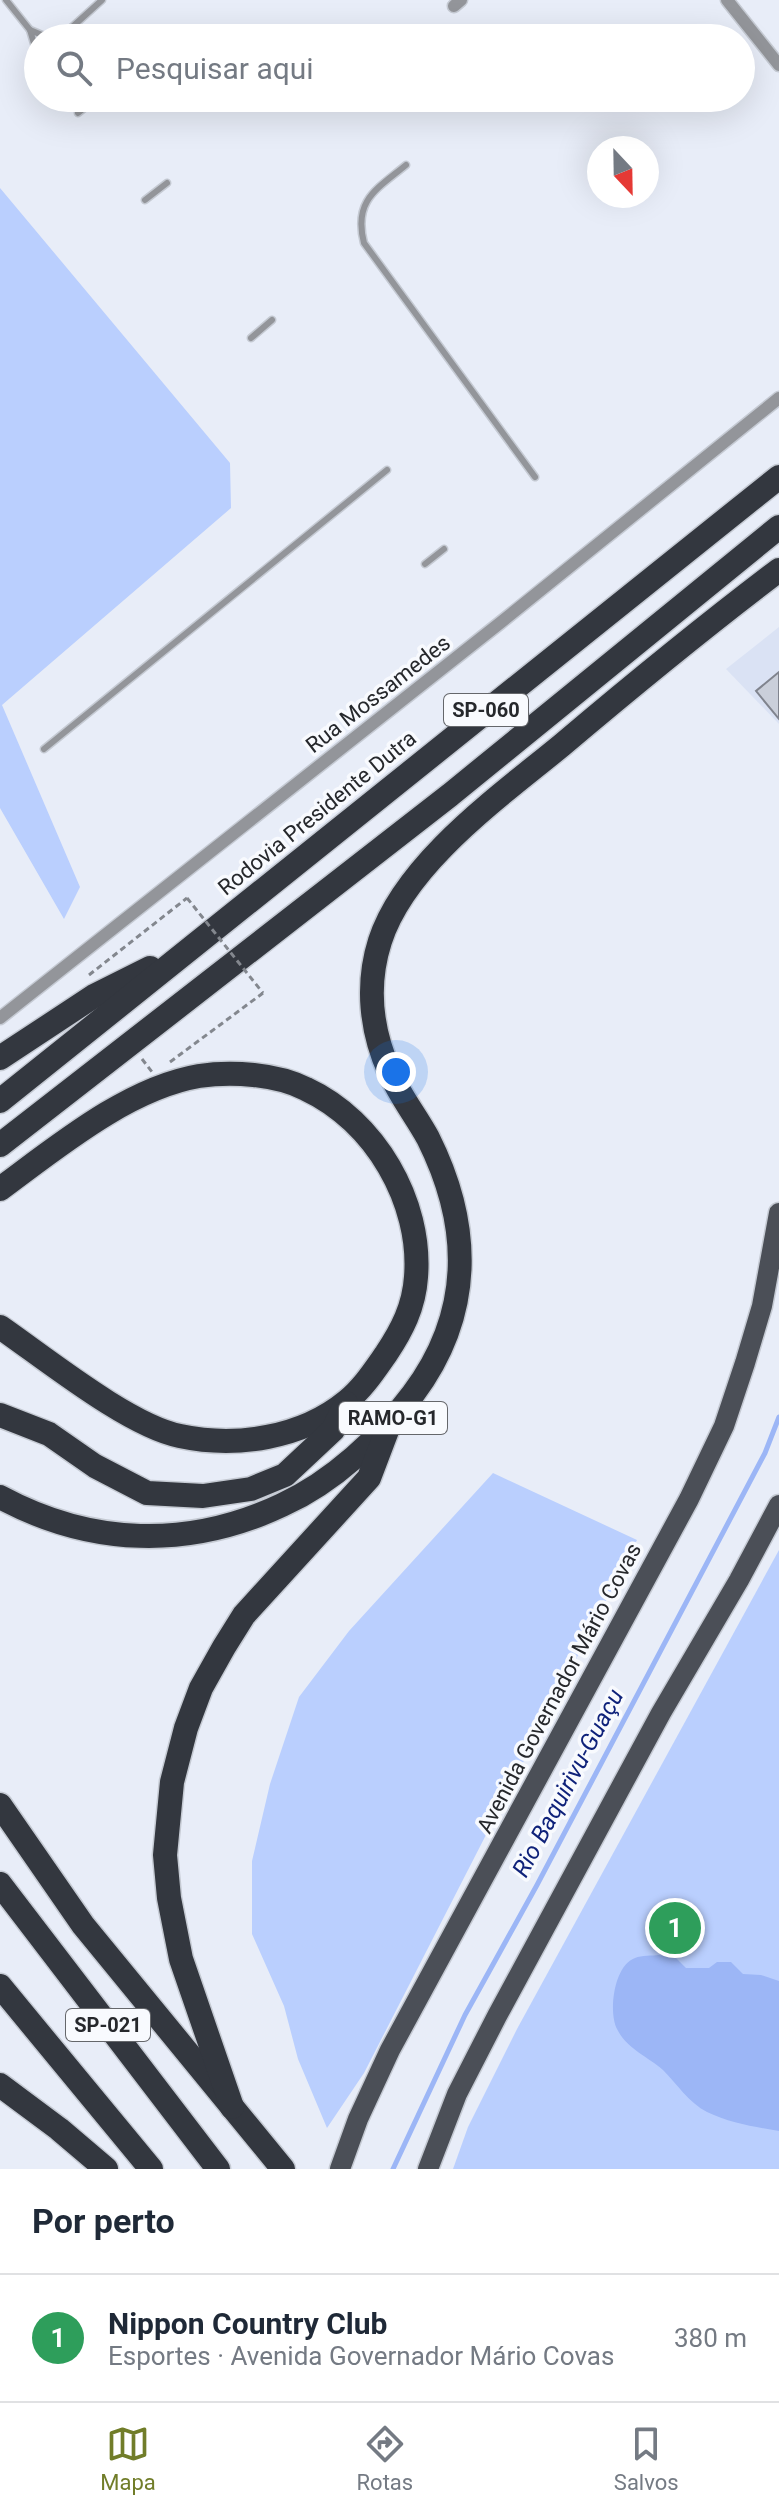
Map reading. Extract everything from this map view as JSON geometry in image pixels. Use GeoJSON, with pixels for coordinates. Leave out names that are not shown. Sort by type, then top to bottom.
{"type":"FeatureCollection","features":[{"type":"Feature","properties":{"kind":"highway","name":"Rodovia Presidente Dutra"},"geometry":{"type":"LineString","coordinates":[[0,1101],[779,477]]}},
{"type":"Feature","properties":{"kind":"highway","name":"SP-060"},"geometry":{"type":"LineString","coordinates":[[0,1145],[450,795],[779,527]]}},
{"type":"Feature","properties":{"kind":"highway","name":"RAMO-G1"},"geometry":{"type":"LineString","coordinates":[[0,1497],[66,1525],[125,1535],[163,1537],[207,1532],[251,1520],[291,1501],[361,1450],[391,1420],[432,1369],[451,1325],[460,1283],[460,1249],[454,1207],[443,1173],[390,1073],[372,1019],[371,978],[380,941],[394,906],[431,859],[503,793],[681,645],[779,570]]}},
{"type":"Feature","properties":{"kind":"highway"},"geometry":{"type":"LineString","coordinates":[[0,1058],[94,996],[195,945]]}},
{"type":"Feature","properties":{"kind":"highway"},"geometry":{"type":"LineString","coordinates":[[0,1189],[148,1092],[198,1077],[233,1074],[273,1079],[305,1088],[333,1105],[360,1129],[386,1160],[413,1225],[417,1257],[416,1279],[405,1324],[369,1378],[347,1401],[313,1423],[277,1435],[245,1440],[179,1436],[153,1427],[115,1406],[0,1327]]}},
{"type":"Feature","properties":{"kind":"highway"},"geometry":{"type":"LineString","coordinates":[[0,1415],[49,1434],[95,1466],[147,1493],[203,1496],[251,1489],[285,1475],[333,1430],[347,1401]]}},
{"type":"Feature","properties":{"kind":"highway"},"geometry":{"type":"LineString","coordinates":[[232,2107],[181,1959],[169,1898],[165,1855],[172,1782],[186,1728],[201,1688],[224,1647],[244,1615],[369,1478],[391,1420]]}},
{"type":"Feature","properties":{"kind":"highway"},"geometry":{"type":"LineString","coordinates":[[0,1805],[83,1925],[283,2169]]}},
{"type":"Feature","properties":{"kind":"highway","name":"SP-021"},"geometry":{"type":"LineString","coordinates":[[0,1884],[217,2168]]}},
{"type":"Feature","properties":{"kind":"highway","name":"SP-021"},"geometry":{"type":"LineString","coordinates":[[0,1986],[151,2169]]}},
{"type":"Feature","properties":{"kind":"highway"},"geometry":{"type":"LineString","coordinates":[[0,2085],[106,2169]]}},
{"type":"Feature","properties":{"kind":"main road","name":"Avenida Governador Mário Covas"},"geometry":{"type":"LineString","coordinates":[[340,2169],[358,2119],[390,2050],[689,1499],[724,1426],[762,1306],[779,1213]]}},
{"type":"Feature","properties":{"kind":"main road"},"geometry":{"type":"LineString","coordinates":[[428,2169],[457,2094],[497,2016],[661,1713],[779,1505]]}},
{"type":"Feature","properties":{"kind":"street"},"geometry":{"type":"LineString","coordinates":[[730,1],[748,24]]}},
{"type":"Feature","properties":{"kind":"street"},"geometry":{"type":"LineString","coordinates":[[755,34],[779,65]]}},
{"type":"Feature","properties":{"kind":"street","name":"Rua Mossamedes"},"geometry":{"type":"LineString","coordinates":[[0,1018],[779,398]]}},
{"type":"Feature","properties":{"kind":"lane"},"geometry":{"type":"LineString","coordinates":[[6,0],[25,24]]}},
{"type":"Feature","properties":{"kind":"lane"},"geometry":{"type":"LineString","coordinates":[[75,24],[102,0]]}},
{"type":"Feature","properties":{"kind":"lane"},"geometry":{"type":"LineString","coordinates":[[406,165],[371,193],[362,207],[360,226],[364,243],[535,477]]}},
{"type":"Feature","properties":{"kind":"lane"},"geometry":{"type":"LineString","coordinates":[[145,200],[167,183]]}},
{"type":"Feature","properties":{"kind":"lane"},"geometry":{"type":"LineString","coordinates":[[251,338],[272,320]]}},
{"type":"Feature","properties":{"kind":"lane"},"geometry":{"type":"LineString","coordinates":[[44,749],[387,470]]}},
{"type":"Feature","properties":{"kind":"lane"},"geometry":{"type":"LineString","coordinates":[[425,564],[444,549]]}},
{"type":"Feature","properties":{"kind":"path"},"geometry":{"type":"LineString","coordinates":[[81,981],[187,898],[263,993],[166,1065]]}},
{"type":"Feature","properties":{"kind":"shaded area"},"geometry":{"type":"Polygon","coordinates":[[[0,188],[230,463],[231,508],[2,705],[80,887],[64,919],[0,808],[0,188]]]}},
{"type":"Feature","properties":{"kind":"shaded area"},"geometry":{"type":"Polygon","coordinates":[[[779,627],[779,724],[726,669],[779,627]]]}},
{"type":"Feature","properties":{"kind":"shaded area"},"geometry":{"type":"Polygon","coordinates":[[[493,1473],[637,1540],[364,2073],[327,2128],[298,2059],[284,2006],[252,1934],[252,1861],[270,1784],[299,1697],[349,1631],[493,1473]]]}},
{"type":"Feature","properties":{"kind":"shaded area"},"geometry":{"type":"Polygon","coordinates":[[[779,1550],[779,2169],[453,2169],[468,2127],[517,2029],[779,1550]]]}},
{"type":"Feature","properties":{"kind":"shaded area"},"geometry":{"type":"Polygon","coordinates":[[[659,1955],[676,1958],[686,1968],[709,1968],[717,1962],[731,1962],[743,1974],[761,1975],[779,1981],[779,2131],[734,2122],[701,2108],[663,2070],[621,2036],[614,2021],[613,2001],[622,1970],[635,1958],[659,1955]]]}},
{"type":"Feature","properties":{"kind":"building"},"geometry":{"type":"Polygon","coordinates":[[[779,672],[779,719],[756,691],[779,672]]]}},
{"type":"Feature","properties":{"kind":"waterway","name":"Rio Baquirivu-Guaçu"},"geometry":{"type":"LineString","coordinates":[[393,2169],[465,2015],[765,1453],[779,1417]]}},
{"type":"Feature","properties":{"kind":"place","name":"Nippon Country Club"},"geometry":{"type":"Point","coordinates":[675,1928]}}]}
